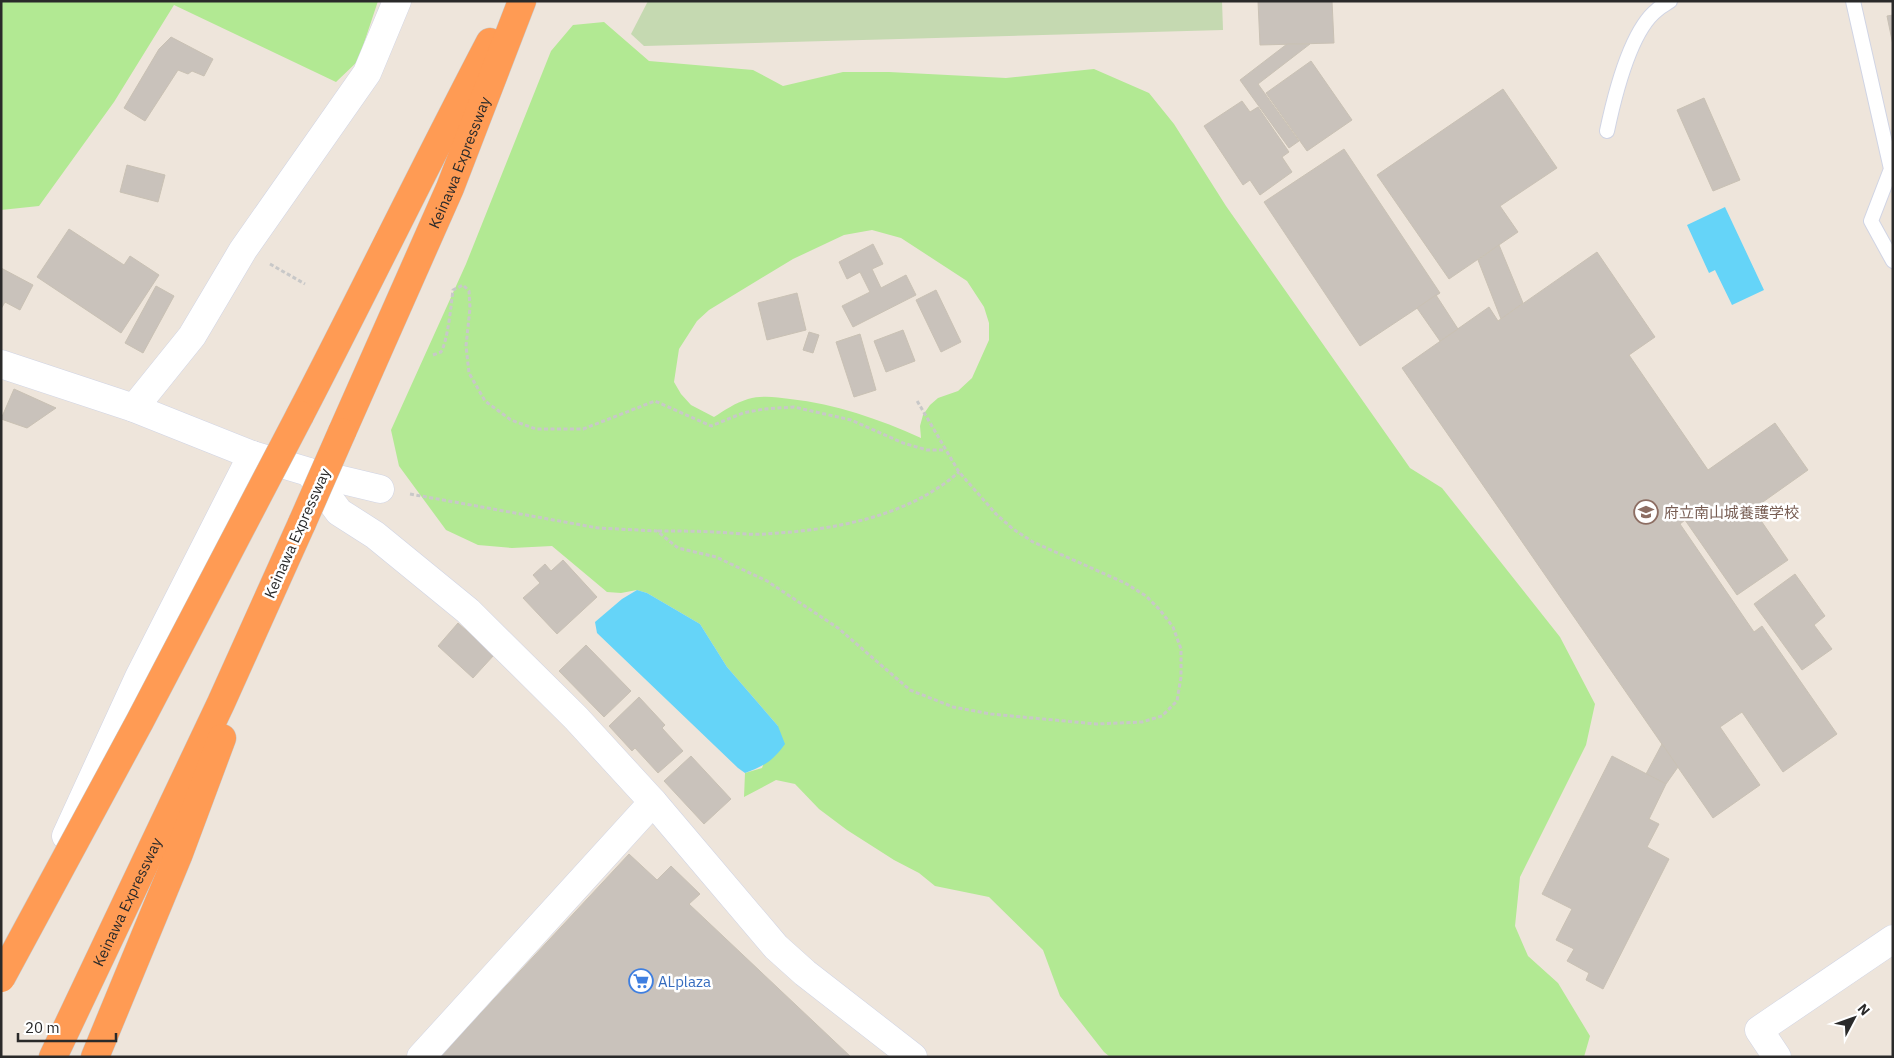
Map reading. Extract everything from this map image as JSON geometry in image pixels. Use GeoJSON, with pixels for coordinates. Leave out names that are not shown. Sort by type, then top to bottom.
{"type":"FeatureCollection","features":[{"type":"Feature","properties":{"kind":"highway"},"geometry":{"type":"LineString","coordinates":[[1,978],[140,721],[300,416],[421,174],[511,1]]}},
{"type":"Feature","properties":{"kind":"highway","name":"Keinawa Expressway"},"geometry":{"type":"LineString","coordinates":[[53,1057],[221,703],[302,523],[450,188],[522,1]]}},
{"type":"Feature","properties":{"kind":"highway"},"geometry":{"type":"LineString","coordinates":[[95,1057],[178,856],[302,523]]}},
{"type":"Feature","properties":{"kind":"street"},"geometry":{"type":"LineString","coordinates":[[134,408],[192,336],[243,250],[367,73],[397,1]]}},
{"type":"Feature","properties":{"kind":"street"},"geometry":{"type":"LineString","coordinates":[[1,364],[134,408],[252,455],[310,472],[380,489]]}},
{"type":"Feature","properties":{"kind":"street"},"geometry":{"type":"LineString","coordinates":[[1,984],[80,803],[140,677],[252,455]]}},
{"type":"Feature","properties":{"kind":"street"},"geometry":{"type":"LineString","coordinates":[[310,472],[339,512],[375,535],[468,611],[576,718],[652,802],[776,948],[805,973],[913,1057]]}},
{"type":"Feature","properties":{"kind":"street"},"geometry":{"type":"LineString","coordinates":[[421,1057],[652,802]]}},
{"type":"Feature","properties":{"kind":"street"},"geometry":{"type":"LineString","coordinates":[[1777,1057],[1759,1030],[1893,940]]}},
{"type":"Feature","properties":{"kind":"lane"},"geometry":{"type":"LineString","coordinates":[[1607,131],[1615,94],[1636,37],[1656,10],[1670,1]]}},
{"type":"Feature","properties":{"kind":"lane"},"geometry":{"type":"LineString","coordinates":[[1852,1],[1891,170],[1871,221],[1893,261]]}},
{"type":"Feature","properties":{"kind":"path"},"geometry":{"type":"LineString","coordinates":[[243,250],[305,284]]}},
{"type":"Feature","properties":{"kind":"path"},"geometry":{"type":"LineString","coordinates":[[433,355],[441,352],[445,345],[453,290],[463,285],[469,291],[470,308],[466,346],[469,374],[485,401],[511,420],[536,429],[583,429],[655,400],[710,426],[743,413],[764,408],[794,407],[851,420],[911,446],[927,450],[944,450]]}},
{"type":"Feature","properties":{"kind":"path"},"geometry":{"type":"LineString","coordinates":[[657,531],[678,548],[716,557],[767,581],[838,628],[910,690],[953,707],[991,714],[1096,724],[1142,722],[1162,716],[1177,701],[1181,649],[1173,627],[1160,610],[1146,596],[1125,583],[1033,542],[1013,529],[996,514],[959,472],[944,450],[916,399]]}},
{"type":"Feature","properties":{"kind":"path"},"geometry":{"type":"LineString","coordinates":[[380,489],[598,528],[763,534],[824,528],[876,517],[912,503],[948,482],[959,472]]}},
{"type":"Feature","properties":{"kind":"green space"},"geometry":{"type":"Polygon","coordinates":[[[1,1],[378,1],[358,61],[336,82],[174,5],[114,102],[39,206],[1,210],[1,1]]]}},
{"type":"Feature","properties":{"kind":"green space"},"geometry":{"type":"Polygon","coordinates":[[[648,1],[1222,1],[1223,30],[644,46],[631,34],[648,1]]]}},
{"type":"Feature","properties":{"kind":"green space"},"geometry":{"type":"Polygon","coordinates":[[[604,22],[649,61],[753,70],[783,86],[843,72],[889,72],[1006,78],[1094,69],[1149,93],[1174,124],[1226,206],[1410,468],[1442,488],[1560,637],[1595,704],[1586,745],[1520,877],[1515,926],[1528,956],[1558,983],[1590,1036],[1584,1057],[1110,1057],[1060,996],[1043,950],[989,897],[935,886],[919,873],[894,860],[847,830],[819,809],[795,784],[776,780],[744,797],[745,773],[762,768],[778,726],[727,667],[700,624],[647,593],[637,590],[621,593],[607,592],[552,546],[512,548],[478,545],[446,530],[399,466],[391,430],[466,264],[551,51],[573,25],[604,22]],[[872,230],[844,235],[793,259],[709,310],[697,321],[679,349],[674,382],[681,394],[691,405],[714,417],[748,399],[780,398],[807,401],[841,409],[873,419],[921,438],[920,426],[923,415],[930,405],[938,398],[958,391],[972,378],[989,340],[989,323],[984,307],[967,281],[901,238],[872,230]]]}},
{"type":"Feature","properties":{"kind":"water"},"geometry":{"type":"Polygon","coordinates":[[[1725,207],[1764,290],[1732,305],[1715,270],[1709,273],[1687,225],[1725,207]]]}},
{"type":"Feature","properties":{"kind":"water"},"geometry":{"type":"Polygon","coordinates":[[[637,590],[647,593],[700,624],[727,667],[778,726],[785,744],[768,762],[745,773],[738,768],[597,633],[595,622],[622,599],[637,590]]]}},
{"type":"Feature","properties":{"kind":"building"},"geometry":{"type":"Polygon","coordinates":[[[1258,1],[1332,1],[1334,43],[1260,45],[1258,1]]]}},
{"type":"Feature","properties":{"kind":"building"},"geometry":{"type":"Polygon","coordinates":[[[1893,15],[1893,45],[1887,16],[1893,15]]]}},
{"type":"Feature","properties":{"kind":"building"},"geometry":{"type":"Polygon","coordinates":[[[171,37],[213,59],[204,76],[192,71],[188,74],[178,70],[145,121],[124,108],[159,49],[171,37]]]}},
{"type":"Feature","properties":{"kind":"building"},"geometry":{"type":"Polygon","coordinates":[[[1287,44],[1310,44],[1258,84],[1299,141],[1289,148],[1240,80],[1287,44]]]}},
{"type":"Feature","properties":{"kind":"building"},"geometry":{"type":"Polygon","coordinates":[[[1311,61],[1352,120],[1307,151],[1266,93],[1311,61]]]}},
{"type":"Feature","properties":{"kind":"building"},"geometry":{"type":"Polygon","coordinates":[[[1503,89],[1557,168],[1500,206],[1518,232],[1449,279],[1377,175],[1503,89]]]}},
{"type":"Feature","properties":{"kind":"building"},"geometry":{"type":"Polygon","coordinates":[[[1704,98],[1740,180],[1713,191],[1677,110],[1704,98]]]}},
{"type":"Feature","properties":{"kind":"building"},"geometry":{"type":"Polygon","coordinates":[[[1242,101],[1250,112],[1258,107],[1289,152],[1282,157],[1292,172],[1260,195],[1250,180],[1243,185],[1204,126],[1242,101]]]}},
{"type":"Feature","properties":{"kind":"building"},"geometry":{"type":"Polygon","coordinates":[[[1344,149],[1440,293],[1360,346],[1264,202],[1344,149]]]}},
{"type":"Feature","properties":{"kind":"building"},"geometry":{"type":"Polygon","coordinates":[[[127,165],[165,175],[158,202],[120,192],[127,165]]]}},
{"type":"Feature","properties":{"kind":"building"},"geometry":{"type":"Polygon","coordinates":[[[69,229],[124,265],[130,256],[159,275],[121,333],[37,277],[69,229]]]}},
{"type":"Feature","properties":{"kind":"building"},"geometry":{"type":"Polygon","coordinates":[[[873,244],[883,264],[872,269],[881,288],[906,275],[916,295],[853,327],[842,306],[870,292],[860,272],[847,279],[839,262],[873,244]]]}},
{"type":"Feature","properties":{"kind":"building"},"geometry":{"type":"Polygon","coordinates":[[[1499,245],[1523,303],[1501,319],[1478,260],[1499,245]]]}},
{"type":"Feature","properties":{"kind":"building"},"geometry":{"type":"Polygon","coordinates":[[[1597,252],[1655,337],[1629,355],[1708,470],[1775,423],[1808,470],[1753,509],[1788,560],[1737,595],[1685,520],[1680,524],[1754,632],[1762,626],[1837,734],[1783,772],[1742,712],[1720,727],[1760,785],[1713,818],[1402,368],[1489,307],[1498,321],[1597,252]]]}},
{"type":"Feature","properties":{"kind":"building"},"geometry":{"type":"Polygon","coordinates":[[[1,268],[33,285],[20,310],[5,302],[1,309],[1,268]]]}},
{"type":"Feature","properties":{"kind":"building"},"geometry":{"type":"Polygon","coordinates":[[[156,286],[174,296],[143,353],[125,343],[156,286]]]}},
{"type":"Feature","properties":{"kind":"building"},"geometry":{"type":"Polygon","coordinates":[[[936,290],[961,342],[941,352],[916,300],[936,290]]]}},
{"type":"Feature","properties":{"kind":"building"},"geometry":{"type":"Polygon","coordinates":[[[797,293],[806,330],[767,340],[758,303],[797,293]]]}},
{"type":"Feature","properties":{"kind":"building"},"geometry":{"type":"Polygon","coordinates":[[[1436,295],[1458,329],[1440,341],[1417,308],[1436,295]]]}},
{"type":"Feature","properties":{"kind":"building"},"geometry":{"type":"Polygon","coordinates":[[[903,330],[915,361],[886,372],[874,341],[903,330]]]}},
{"type":"Feature","properties":{"kind":"building"},"geometry":{"type":"Polygon","coordinates":[[[809,332],[819,335],[813,353],[803,350],[809,332]]]}},
{"type":"Feature","properties":{"kind":"building"},"geometry":{"type":"Polygon","coordinates":[[[860,334],[876,390],[854,397],[836,342],[860,334]]]}},
{"type":"Feature","properties":{"kind":"building"},"geometry":{"type":"Polygon","coordinates":[[[14,389],[56,408],[27,428],[1,419],[14,389]]]}},
{"type":"Feature","properties":{"kind":"building"},"geometry":{"type":"Polygon","coordinates":[[[563,560],[597,597],[557,634],[523,598],[540,583],[533,575],[545,564],[551,571],[563,560]]]}},
{"type":"Feature","properties":{"kind":"building"},"geometry":{"type":"Polygon","coordinates":[[[1795,574],[1825,616],[1814,625],[1832,649],[1802,670],[1754,604],[1795,574]]]}},
{"type":"Feature","properties":{"kind":"building"},"geometry":{"type":"Polygon","coordinates":[[[458,623],[494,655],[473,678],[438,646],[458,623]]]}},
{"type":"Feature","properties":{"kind":"building"},"geometry":{"type":"Polygon","coordinates":[[[586,645],[631,691],[604,717],[559,671],[586,645]]]}},
{"type":"Feature","properties":{"kind":"building"},"geometry":{"type":"Polygon","coordinates":[[[639,697],[665,725],[662,728],[683,751],[658,773],[635,748],[632,751],[609,726],[639,697]]]}},
{"type":"Feature","properties":{"kind":"building"},"geometry":{"type":"Polygon","coordinates":[[[1662,744],[1678,767],[1666,784],[1646,774],[1662,744]]]}},
{"type":"Feature","properties":{"kind":"building"},"geometry":{"type":"Polygon","coordinates":[[[691,756],[731,799],[704,824],[664,781],[691,756]]]}},
{"type":"Feature","properties":{"kind":"building"},"geometry":{"type":"Polygon","coordinates":[[[1612,756],[1666,784],[1649,819],[1659,824],[1647,847],[1669,859],[1603,989],[1586,980],[1589,973],[1567,961],[1574,949],[1556,940],[1572,909],[1542,894],[1612,756]]]}},
{"type":"Feature","properties":{"kind":"building","name":"ALplaza"},"geometry":{"type":"Polygon","coordinates":[[[629,854],[657,880],[671,866],[700,894],[689,904],[851,1057],[440,1057],[629,854]]]}},
{"type":"Feature","properties":{"kind":"place","name":"府立南山城養護学校"},"geometry":{"type":"Point","coordinates":[1646,512]}},
{"type":"Feature","properties":{"kind":"place","name":"ALplaza"},"geometry":{"type":"Point","coordinates":[641,981]}}]}
